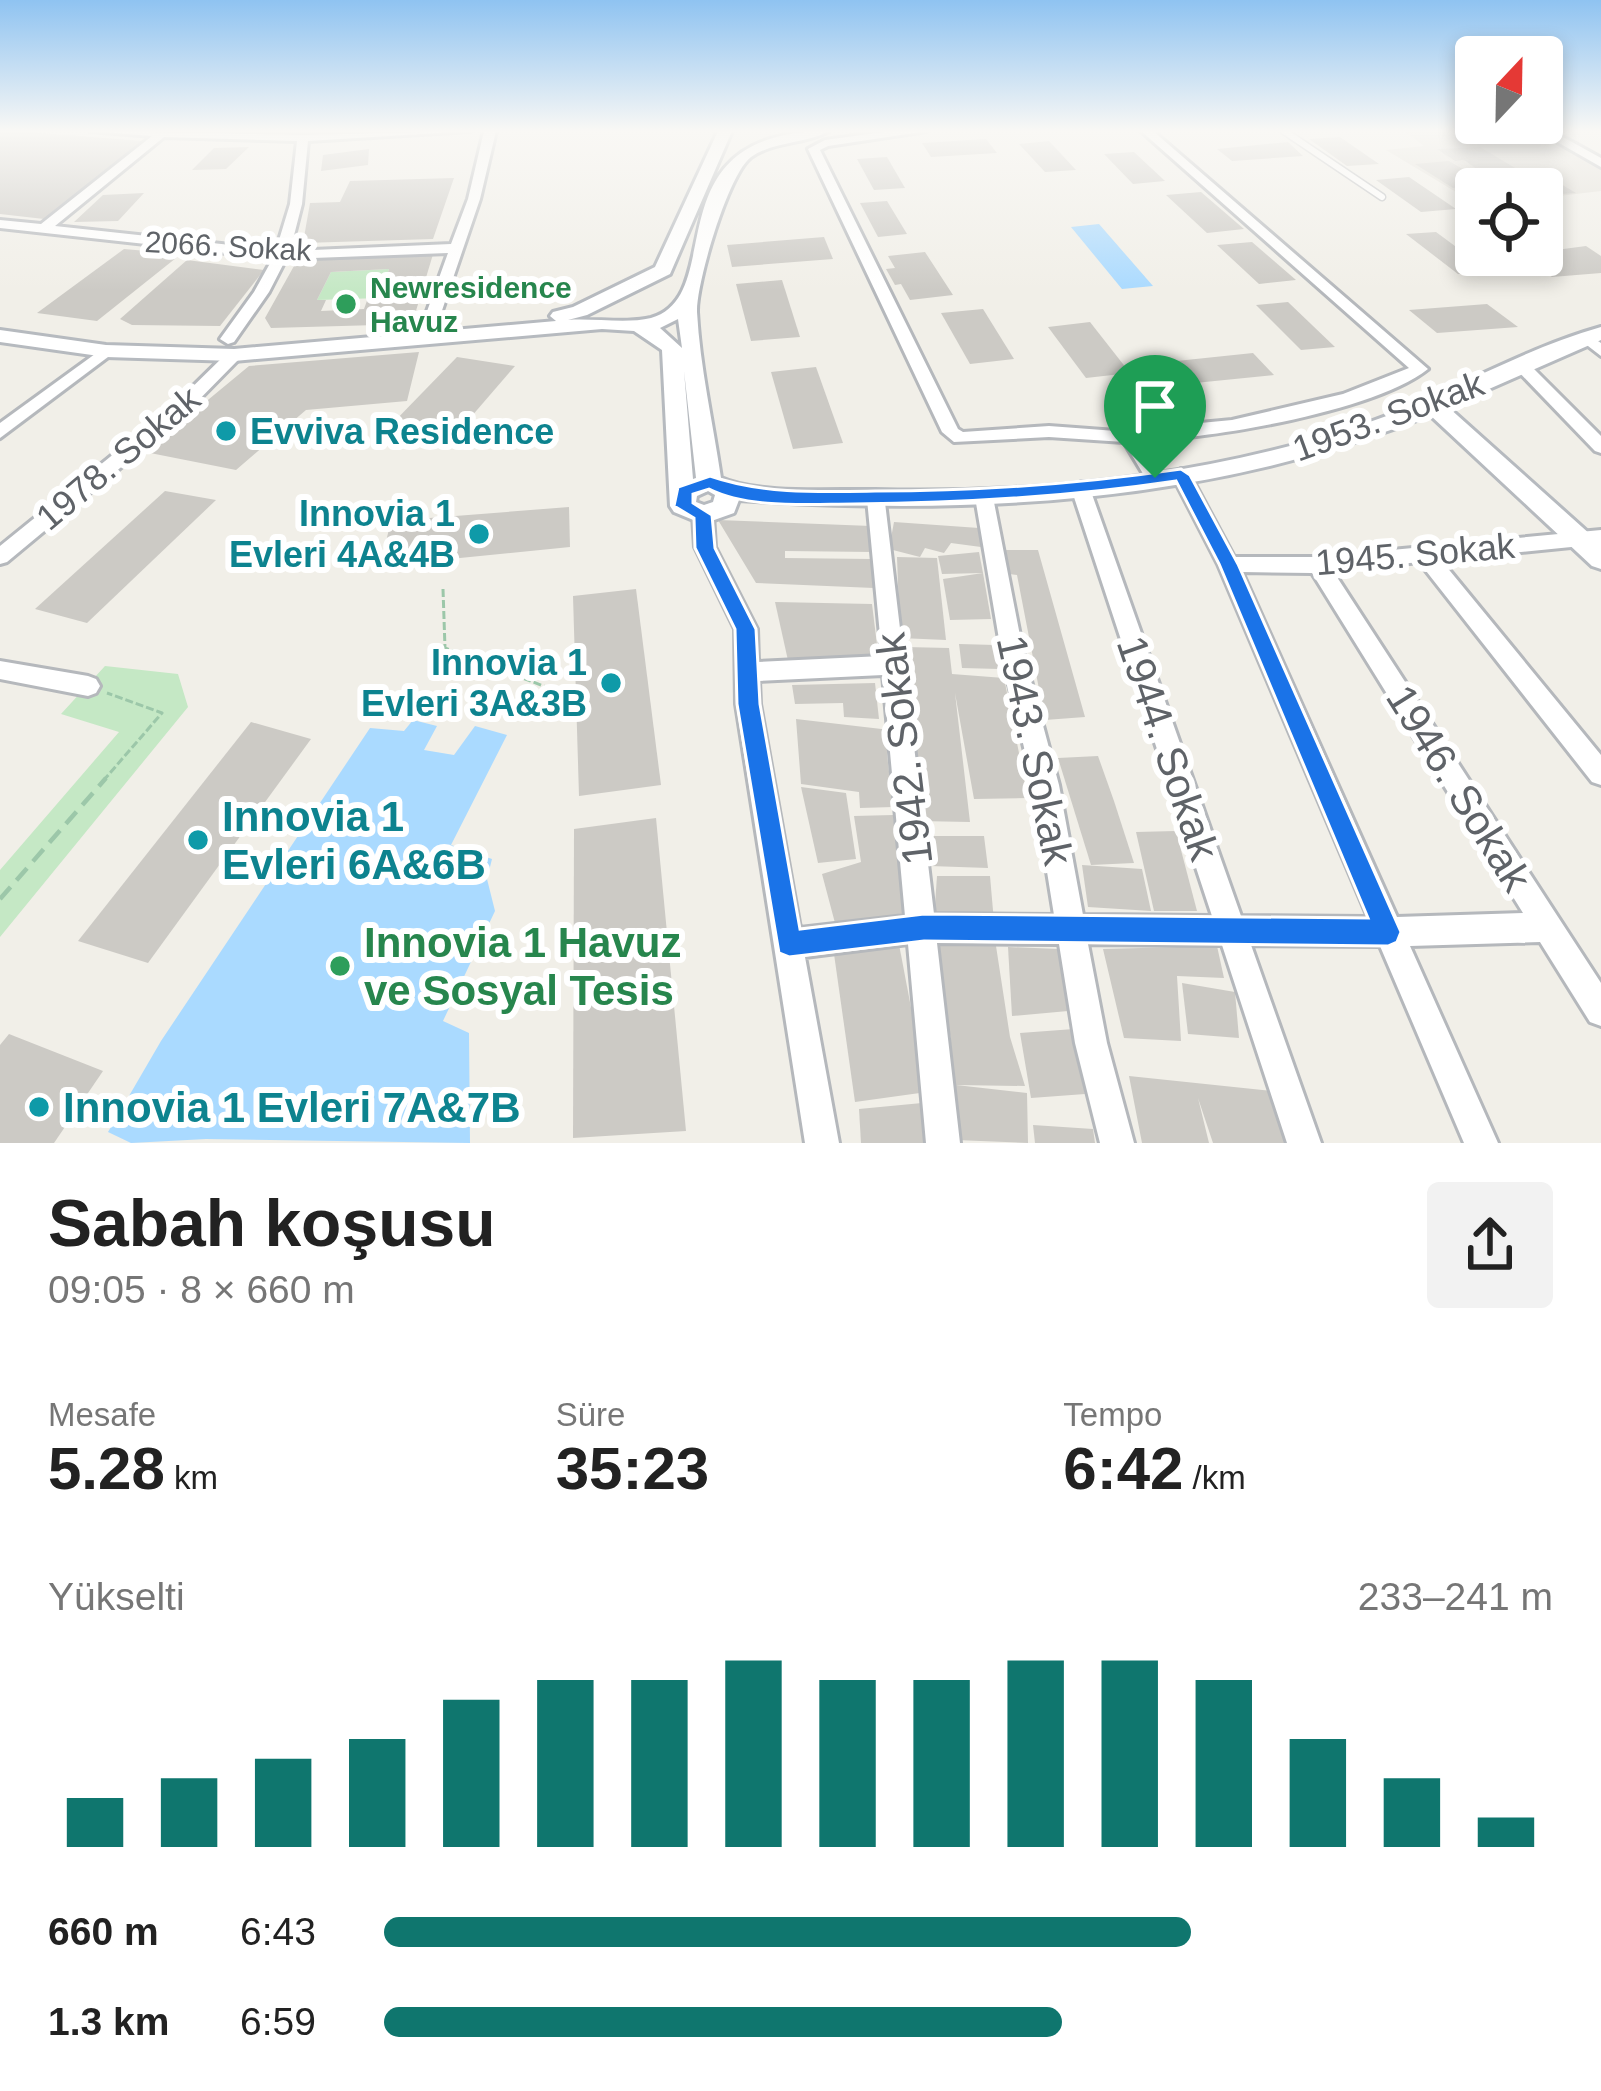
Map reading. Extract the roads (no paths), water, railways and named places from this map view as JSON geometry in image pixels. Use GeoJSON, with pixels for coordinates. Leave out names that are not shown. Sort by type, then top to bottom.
{"type":"FeatureCollection","features":[{"type":"Feature","properties":{"kind":"main road"},"geometry":{"type":"LineString","coordinates":[[702,184],[657,275],[620,307],[622,315],[661,336],[672,350],[682,496],[689,487],[716,499]]}},
{"type":"Feature","properties":{"kind":"main road"},"geometry":{"type":"LineString","coordinates":[[716,499],[686,310],[721,184]]}},
{"type":"Feature","properties":{"kind":"main road"},"geometry":{"type":"LineString","coordinates":[[0,319],[231,347],[549,319],[580,311],[657,275]]}},
{"type":"Feature","properties":{"kind":"main road"},"geometry":{"type":"LineString","coordinates":[[0,336],[106,351],[635,324],[664,320],[689,291]]}},
{"type":"Feature","properties":{"kind":"main road"},"geometry":{"type":"LineString","coordinates":[[106,351],[135,337]]}},
{"type":"Feature","properties":{"kind":"main road","name":"1953. Sokak"},"geometry":{"type":"LineString","coordinates":[[716,499],[985,496],[1168,477],[1300,451],[1597,341]]}},
{"type":"Feature","properties":{"kind":"main road"},"geometry":{"type":"LineString","coordinates":[[1432,404],[1591,538],[1601,559]]}},
{"type":"Feature","properties":{"kind":"street"},"geometry":{"type":"LineString","coordinates":[[42,230],[99,184]]}},
{"type":"Feature","properties":{"kind":"street","name":"1978. Sokak"},"geometry":{"type":"LineString","coordinates":[[0,557],[106,477],[179,410],[231,347],[283,255],[298,184]]}},
{"type":"Feature","properties":{"kind":"street"},"geometry":{"type":"LineString","coordinates":[[429,328],[475,184]]}},
{"type":"Feature","properties":{"kind":"street"},"geometry":{"type":"LineString","coordinates":[[831,184],[951,432],[960,438],[1063,431],[1129,436],[1298,411],[1386,386],[1420,369],[1207,184]]}},
{"type":"Feature","properties":{"kind":"street","name":"2066. Sokak"},"geometry":{"type":"LineString","coordinates":[[0,224],[283,255],[457,248]]}},
{"type":"Feature","properties":{"kind":"street"},"geometry":{"type":"LineString","coordinates":[[0,432],[106,351]]}},
{"type":"Feature","properties":{"kind":"street"},"geometry":{"type":"LineString","coordinates":[[1522,366],[1601,447]]}},
{"type":"Feature","properties":{"kind":"street"},"geometry":{"type":"LineString","coordinates":[[1129,436],[1168,477],[1228,564],[1481,1143]]}},
{"type":"Feature","properties":{"kind":"street","name":"1944. Sokak"},"geometry":{"type":"LineString","coordinates":[[1081,488],[1304,1143]]}},
{"type":"Feature","properties":{"kind":"street","name":"1943. Sokak"},"geometry":{"type":"LineString","coordinates":[[985,496],[1012,651],[1046,785],[1091,1043],[1117,1143]]}},
{"type":"Feature","properties":{"kind":"street"},"geometry":{"type":"LineString","coordinates":[[716,499],[705,548],[746,629],[748,704],[822,1143]]}},
{"type":"Feature","properties":{"kind":"street","name":"1942. Sokak"},"geometry":{"type":"LineString","coordinates":[[877,499],[944,1143]]}},
{"type":"Feature","properties":{"kind":"street","name":"1945. Sokak"},"geometry":{"type":"LineString","coordinates":[[1228,564],[1318,565],[1591,538]]}},
{"type":"Feature","properties":{"kind":"street"},"geometry":{"type":"LineString","coordinates":[[1425,555],[1601,774]]}},
{"type":"Feature","properties":{"kind":"street","name":"1946. Sokak"},"geometry":{"type":"LineString","coordinates":[[1318,565],[1601,1011]]}},
{"type":"Feature","properties":{"kind":"street"},"geometry":{"type":"LineString","coordinates":[[747,672],[893,665]]}},
{"type":"Feature","properties":{"kind":"street"},"geometry":{"type":"LineString","coordinates":[[0,670],[88,686]]}},
{"type":"Feature","properties":{"kind":"street"},"geometry":{"type":"LineString","coordinates":[[789,944],[924,928],[1388,932],[1548,927]]}},
{"type":"Feature","properties":{"kind":"lane"},"geometry":{"type":"LineString","coordinates":[[1363,184],[1382,197]]}},
{"type":"Feature","properties":{"kind":"water"},"geometry":{"type":"Polygon","coordinates":[[[1099,224],[1153,286],[1122,289],[1071,227],[1099,224]]]}},
{"type":"Feature","properties":{"kind":"water","name":"Innovia 1 Havuz ve Sosyal Tesis"},"geometry":{"type":"Polygon","coordinates":[[[413,720],[437,726],[424,750],[454,755],[475,726],[507,735],[451,845],[492,859],[487,879],[495,911],[443,1021],[469,1033],[470,1143],[206,1139],[131,1143],[108,1132],[161,1041],[370,728],[404,731],[413,720]]]}},
{"type":"Feature","properties":{"kind":"place","name":"Newresidence Havuz"},"geometry":{"type":"Point","coordinates":[346,304]}},
{"type":"Feature","properties":{"kind":"place","name":"Evviva Residence"},"geometry":{"type":"Point","coordinates":[226,431]}},
{"type":"Feature","properties":{"kind":"place","name":"Innovia 1 Evleri 4A&4B"},"geometry":{"type":"Point","coordinates":[479,534]}},
{"type":"Feature","properties":{"kind":"place","name":"Innovia 1 Evleri 3A&3B"},"geometry":{"type":"Point","coordinates":[611,683]}},
{"type":"Feature","properties":{"kind":"place","name":"Innovia 1 Evleri 6A&6B"},"geometry":{"type":"Point","coordinates":[198,840]}},
{"type":"Feature","properties":{"kind":"place","name":"Innovia 1 Havuz ve Sosyal Tesis"},"geometry":{"type":"Point","coordinates":[340,966]}},
{"type":"Feature","properties":{"kind":"place","name":"Innovia 1 Evleri 7A&7B"},"geometry":{"type":"Point","coordinates":[39,1107]}}]}
